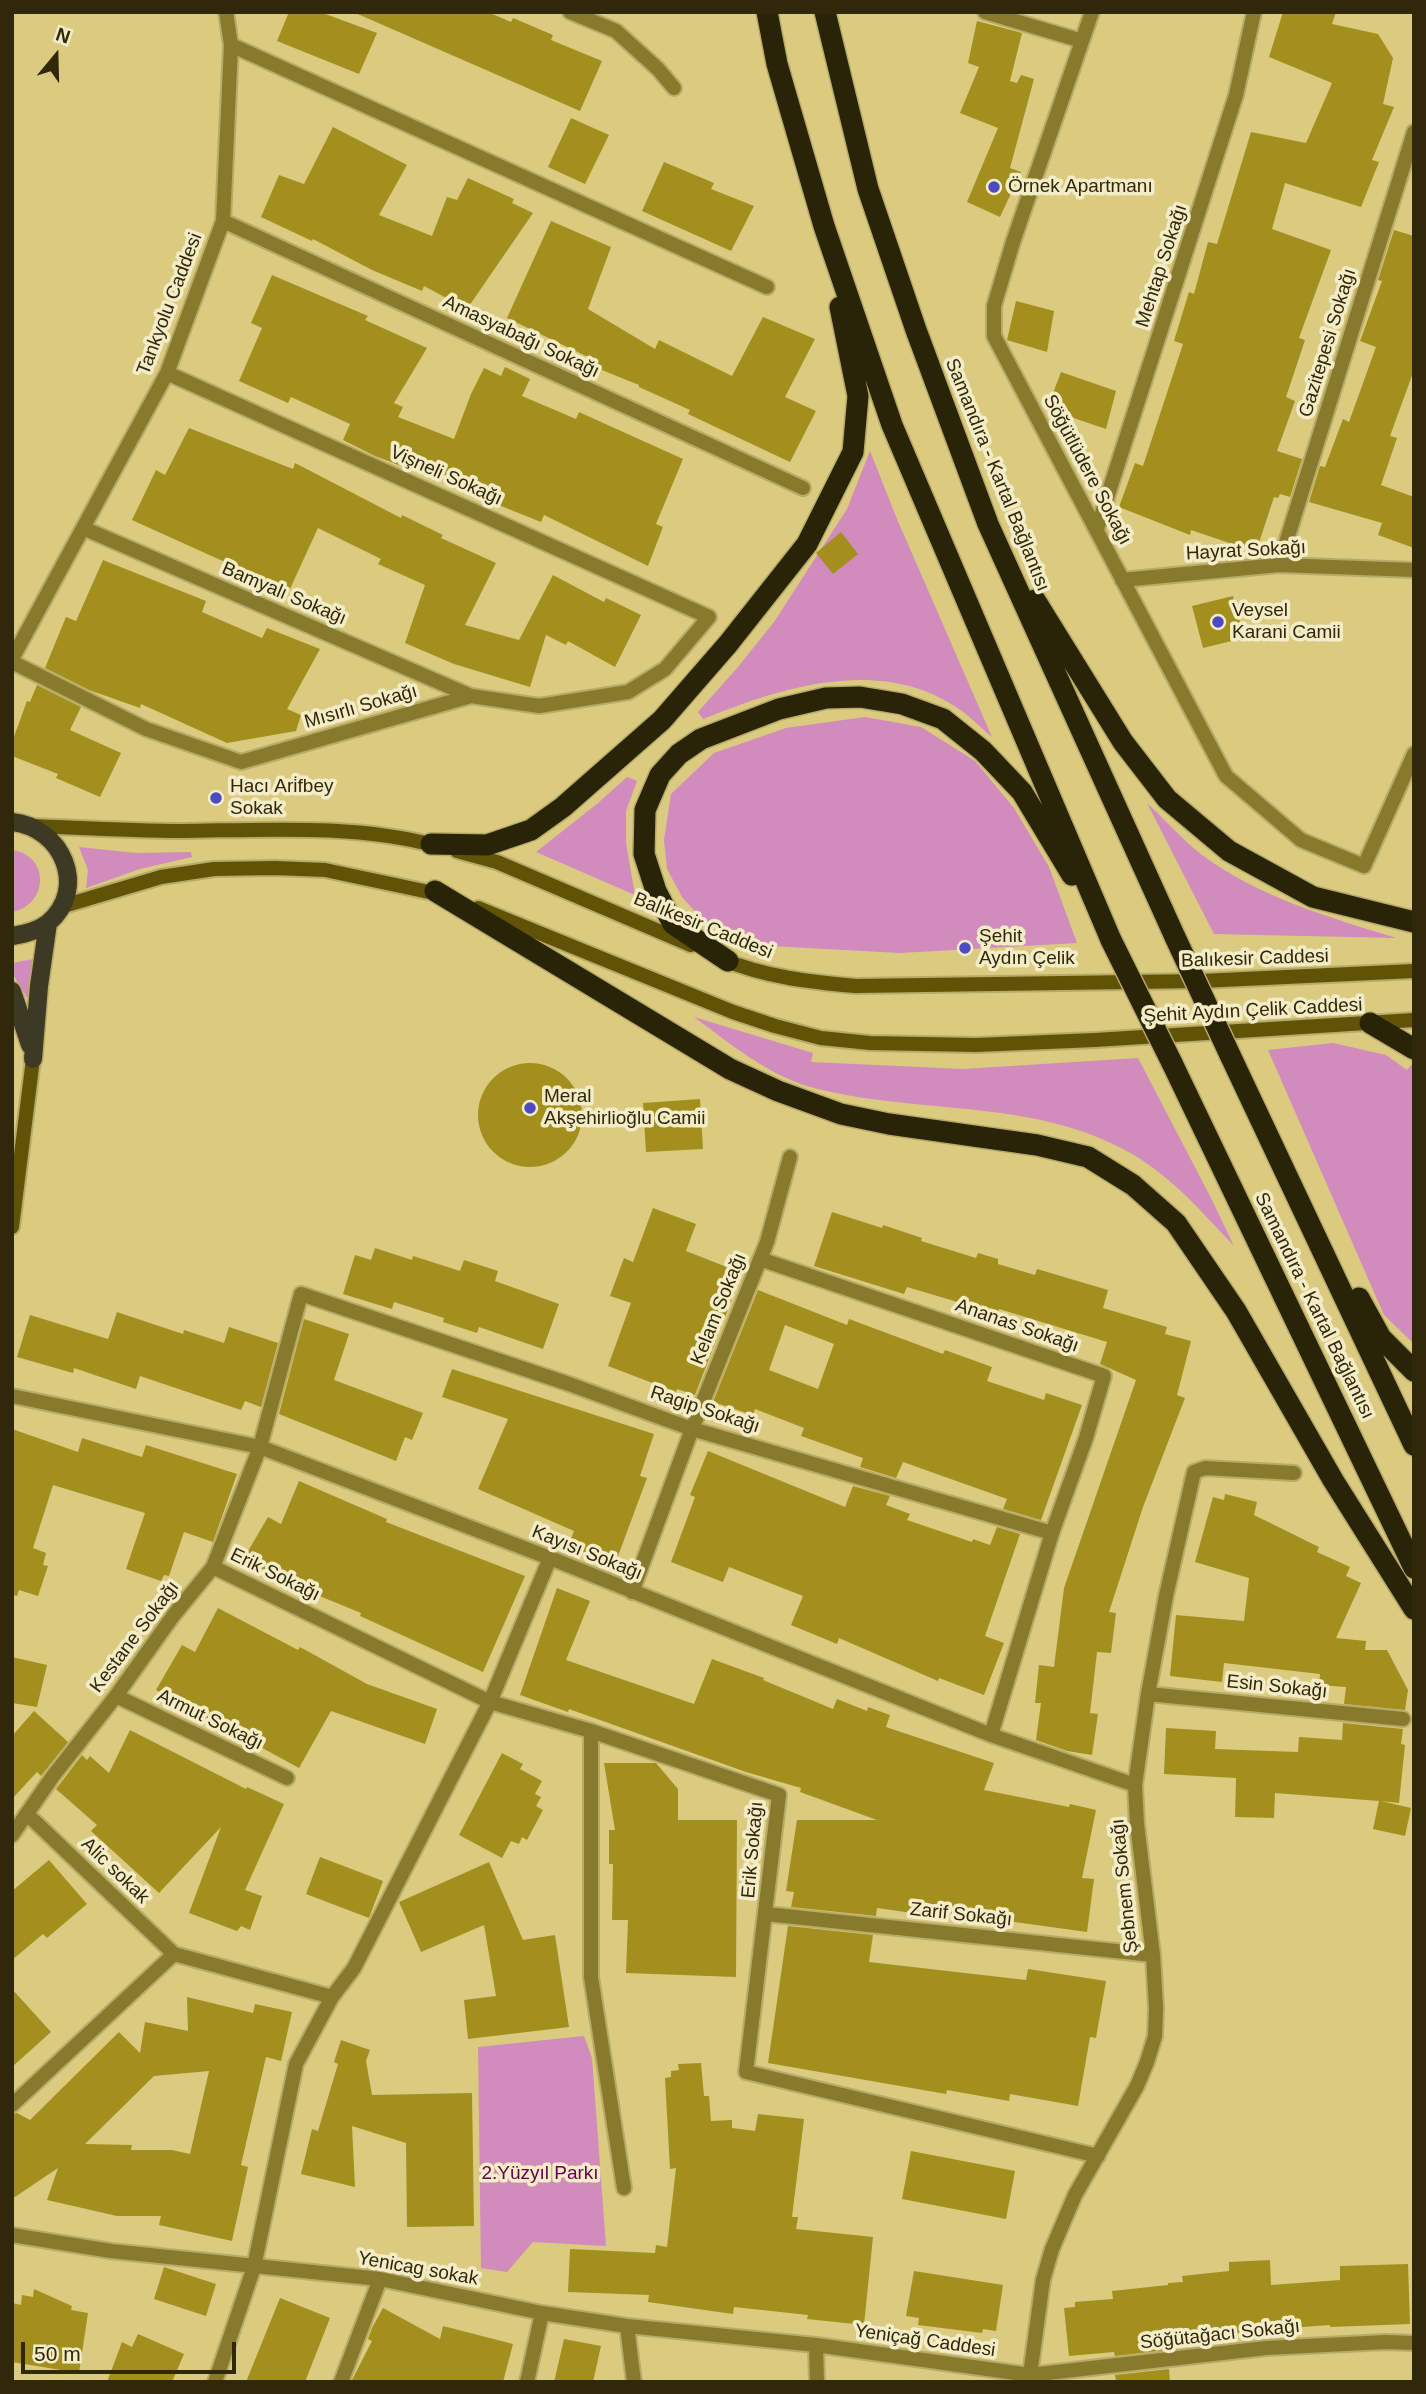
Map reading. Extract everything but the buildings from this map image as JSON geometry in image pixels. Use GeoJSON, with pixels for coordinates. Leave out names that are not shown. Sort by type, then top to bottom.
{"type":"FeatureCollection","features":[{"type":"Feature","properties":{"kind":"highway"},"geometry":{"type":"LineString","coordinates":[[767,12],[778,64],[824,226],[892,425],[1111,940]]}},
{"type":"Feature","properties":{"kind":"highway","name":"Samandıra - Kartal Bağlantısı"},"geometry":{"type":"LineString","coordinates":[[825,12],[868,189],[916,331],[988,524],[1175,937],[1414,1445]]}},
{"type":"Feature","properties":{"kind":"highway"},"geometry":{"type":"LineString","coordinates":[[431,844],[487,845],[531,830],[563,807],[662,720],[729,644],[807,544],[853,452],[858,396],[824,226]]}},
{"type":"Feature","properties":{"kind":"highway"},"geometry":{"type":"LineString","coordinates":[[988,524],[1123,743],[1167,799],[1229,850],[1313,897],[1414,922]]}},
{"type":"Feature","properties":{"kind":"highway"},"geometry":{"type":"LineString","coordinates":[[728,961],[673,924],[656,891],[644,855],[645,810],[660,775],[679,754],[701,739],[779,709],[826,698],[860,697],[902,704],[943,719],[983,751],[1022,792],[1111,940]]}},
{"type":"Feature","properties":{"kind":"highway"},"geometry":{"type":"LineString","coordinates":[[435,891],[730,1069],[778,1091],[841,1114],[889,1124],[1037,1145],[1088,1157],[1133,1185],[1176,1223],[1236,1311],[1333,1480],[1414,1609]]}},
{"type":"Feature","properties":{"kind":"highway","name":"Samandıra - Kartal Bağlantısı"},"geometry":{"type":"LineString","coordinates":[[1111,940],[1414,1568]]}},
{"type":"Feature","properties":{"kind":"highway"},"geometry":{"type":"LineString","coordinates":[[1370,1023],[1414,1049]]}},
{"type":"Feature","properties":{"kind":"highway"},"geometry":{"type":"LineString","coordinates":[[1230,1055],[1381,1338],[1414,1371]]}},
{"type":"Feature","properties":{"kind":"main road","name":"Balıkesir Caddesi"},"geometry":{"type":"LineString","coordinates":[[18,822],[148,831],[309,829],[431,844],[497,862],[728,961],[768,974],[803,981],[856,986],[1201,981],[1414,971]]}},
{"type":"Feature","properties":{"kind":"main road"},"geometry":{"type":"LineString","coordinates":[[12,936],[31,933],[48,923],[60,907],[67,889],[67,870],[61,851],[48,836],[18,822]]}},
{"type":"Feature","properties":{"kind":"main road"},"geometry":{"type":"LineString","coordinates":[[60,907],[160,877],[214,869],[325,870],[435,891]]}},
{"type":"Feature","properties":{"kind":"main road","name":"Şehit Aydın Çelik Caddesi"},"geometry":{"type":"LineString","coordinates":[[435,891],[721,1007],[775,1026],[821,1038],[870,1043],[976,1045],[1414,1020]]}},
{"type":"Feature","properties":{"kind":"main road"},"geometry":{"type":"LineString","coordinates":[[12,1227],[48,923]]}},
{"type":"Feature","properties":{"kind":"main road"},"geometry":{"type":"LineString","coordinates":[[12,991],[33,1059]]}},
{"type":"Feature","properties":{"kind":"street","name":"Tankyolu Caddesi"},"geometry":{"type":"LineString","coordinates":[[12,660],[167,373],[223,221],[231,45],[226,12]]}},
{"type":"Feature","properties":{"kind":"street"},"geometry":{"type":"LineString","coordinates":[[570,12],[616,31],[658,69],[674,88]]}},
{"type":"Feature","properties":{"kind":"street"},"geometry":{"type":"LineString","coordinates":[[985,12],[1082,41]]}},
{"type":"Feature","properties":{"kind":"street","name":"Söğütlüdere Sokağı"},"geometry":{"type":"LineString","coordinates":[[1092,12],[1013,242],[994,306],[994,336],[1226,776],[1301,840],[1364,866],[1414,754]]}},
{"type":"Feature","properties":{"kind":"street","name":"Mehtap Sokağı"},"geometry":{"type":"LineString","coordinates":[[1097,529],[1237,95],[1254,12]]}},
{"type":"Feature","properties":{"kind":"street"},"geometry":{"type":"LineString","coordinates":[[231,45],[766,287]]}},
{"type":"Feature","properties":{"kind":"street","name":"Gazitepesi Sokağı"},"geometry":{"type":"LineString","coordinates":[[1279,565],[1414,132]]}},
{"type":"Feature","properties":{"kind":"street","name":"Amasyabağı Sokağı"},"geometry":{"type":"LineString","coordinates":[[223,221],[803,488]]}},
{"type":"Feature","properties":{"kind":"street","name":"Vişneli Sokağı"},"geometry":{"type":"LineString","coordinates":[[167,373],[709,617]]}},
{"type":"Feature","properties":{"kind":"street","name":"Bamyalı Sokağı"},"geometry":{"type":"LineString","coordinates":[[82,528],[471,696]]}},
{"type":"Feature","properties":{"kind":"street","name":"Hayrat Sokağı"},"geometry":{"type":"LineString","coordinates":[[1122,580],[1279,565],[1414,570]]}},
{"type":"Feature","properties":{"kind":"street","name":"Mısırlı Sokağı"},"geometry":{"type":"LineString","coordinates":[[12,660],[146,729],[241,762],[471,696],[539,706],[628,692],[665,670],[709,617]]}},
{"type":"Feature","properties":{"kind":"street","name":"Kelam Sokağı"},"geometry":{"type":"LineString","coordinates":[[632,1592],[692,1429],[767,1242],[790,1157]]}},
{"type":"Feature","properties":{"kind":"street","name":"Ananas Sokağı"},"geometry":{"type":"LineString","coordinates":[[760,1259],[1104,1376],[1086,1438],[1052,1533]]}},
{"type":"Feature","properties":{"kind":"street","name":"Ragip Sokağı"},"geometry":{"type":"LineString","coordinates":[[260,1447],[301,1294],[569,1384],[692,1429],[1052,1533]]}},
{"type":"Feature","properties":{"kind":"street","name":"Kayısı Sokağı"},"geometry":{"type":"LineString","coordinates":[[12,1396],[260,1447],[550,1558],[991,1735],[1135,1785]]}},
{"type":"Feature","properties":{"kind":"street","name":"Kestane Sokağı"},"geometry":{"type":"LineString","coordinates":[[12,1835],[173,1616],[213,1567],[260,1447]]}},
{"type":"Feature","properties":{"kind":"street","name":"Şebnem Sokağı"},"geometry":{"type":"LineString","coordinates":[[1030,2378],[1043,2280],[1052,2249],[1075,2195],[1147,2062],[1155,2036],[1153,1955],[1137,1824],[1135,1785],[1148,1694],[1194,1472],[1205,1468],[1294,1473]]}},
{"type":"Feature","properties":{"kind":"street"},"geometry":{"type":"LineString","coordinates":[[991,1735],[1052,1533]]}},
{"type":"Feature","properties":{"kind":"street"},"geometry":{"type":"LineString","coordinates":[[215,2382],[254,2267],[296,2064],[332,1997],[354,1968],[490,1702],[550,1558]]}},
{"type":"Feature","properties":{"kind":"street","name":"Erik Sokağı"},"geometry":{"type":"LineString","coordinates":[[213,1567],[490,1702],[591,1731],[779,1795],[746,2072],[1098,2156]]}},
{"type":"Feature","properties":{"kind":"street","name":"Esin Sokağı"},"geometry":{"type":"LineString","coordinates":[[1148,1694],[1403,1719]]}},
{"type":"Feature","properties":{"kind":"street","name":"Armut Sokağı"},"geometry":{"type":"LineString","coordinates":[[116,1696],[287,1778]]}},
{"type":"Feature","properties":{"kind":"street"},"geometry":{"type":"LineString","coordinates":[[591,1731],[591,1977],[624,2189]]}},
{"type":"Feature","properties":{"kind":"street","name":"Alic sokak"},"geometry":{"type":"LineString","coordinates":[[28,1815],[174,1954]]}},
{"type":"Feature","properties":{"kind":"street","name":"Zarif Sokağı"},"geometry":{"type":"LineString","coordinates":[[766,1914],[1153,1955]]}},
{"type":"Feature","properties":{"kind":"street"},"geometry":{"type":"LineString","coordinates":[[12,2105],[174,1954],[332,1997]]}},
{"type":"Feature","properties":{"kind":"street","name":"Yenicag sokak"},"geometry":{"type":"LineString","coordinates":[[12,2235],[111,2251],[380,2278],[542,2313],[627,2326],[816,2345]]}},
{"type":"Feature","properties":{"kind":"street"},"geometry":{"type":"LineString","coordinates":[[341,2382],[380,2278]]}},
{"type":"Feature","properties":{"kind":"street"},"geometry":{"type":"LineString","coordinates":[[527,2382],[542,2313]]}},
{"type":"Feature","properties":{"kind":"street"},"geometry":{"type":"LineString","coordinates":[[627,2326],[634,2382]]}},
{"type":"Feature","properties":{"kind":"street","name":"Söğütağacı Sokağı"},"geometry":{"type":"LineString","coordinates":[[1030,2378],[1266,2348],[1414,2343]]}},
{"type":"Feature","properties":{"kind":"street"},"geometry":{"type":"LineString","coordinates":[[816,2345],[817,2382]]}},
{"type":"Feature","properties":{"kind":"street","name":"Yeniçağ Caddesi"},"geometry":{"type":"LineString","coordinates":[[816,2345],[1030,2378]]}},
{"type":"Feature","properties":{"kind":"green space"},"geometry":{"type":"Polygon","coordinates":[[[870,451],[992,737],[968,715],[929,693],[897,683],[865,680],[798,688],[765,696],[703,719],[698,712],[774,622],[847,509],[870,451]]]}},
{"type":"Feature","properties":{"kind":"green space"},"geometry":{"type":"Polygon","coordinates":[[[865,717],[921,727],[975,761],[1014,808],[1049,867],[1077,943],[900,953],[770,946],[708,926],[682,897],[667,869],[664,840],[671,794],[714,753],[786,728],[865,717]]]}},
{"type":"Feature","properties":{"kind":"green space"},"geometry":{"type":"Polygon","coordinates":[[[627,777],[637,781],[626,811],[626,843],[635,895],[536,852],[627,777]]]}},
{"type":"Feature","properties":{"kind":"green space"},"geometry":{"type":"Polygon","coordinates":[[[1147,803],[1202,855],[1247,883],[1296,905],[1396,938],[1214,934],[1147,803]]]}},
{"type":"Feature","properties":{"kind":"green space"},"geometry":{"type":"Polygon","coordinates":[[[79,847],[136,853],[191,852],[192,857],[140,869],[86,888],[88,870],[79,847]]]}},
{"type":"Feature","properties":{"kind":"green space"},"geometry":{"type":"Polygon","coordinates":[[[12,850],[33,861],[40,880],[33,900],[24,908],[12,912],[12,850]]]}},
{"type":"Feature","properties":{"kind":"green space"},"geometry":{"type":"Polygon","coordinates":[[[39,958],[31,1004],[12,973],[12,963],[39,958]]]}},
{"type":"Feature","properties":{"kind":"green space"},"geometry":{"type":"Polygon","coordinates":[[[694,1017],[813,1053],[811,1062],[963,1069],[1138,1058],[1234,1246],[1160,1173],[1132,1154],[1094,1136],[1054,1123],[1014,1115],[889,1101],[807,1086],[777,1074],[694,1017]]]}},
{"type":"Feature","properties":{"kind":"green space"},"geometry":{"type":"Polygon","coordinates":[[[1333,1043],[1386,1055],[1407,1070],[1412,1064],[1414,1066],[1414,1344],[1384,1315],[1268,1050],[1333,1043]]]}},
{"type":"Feature","properties":{"kind":"green space","name":"2.Yüzyıl Parkı"},"geometry":{"type":"Polygon","coordinates":[[[584,2036],[592,2058],[606,2246],[533,2242],[507,2272],[481,2268],[478,2047],[584,2036]]]}},
{"type":"Feature","properties":{"kind":"place","name":"Örnek Apartmanı"},"geometry":{"type":"Point","coordinates":[994,187]}},
{"type":"Feature","properties":{"kind":"place","name":"Veysel Karani Camii"},"geometry":{"type":"Point","coordinates":[1218,622]}},
{"type":"Feature","properties":{"kind":"place","name":"Hacı Ari̇fbey Sokak"},"geometry":{"type":"Point","coordinates":[216,798]}},
{"type":"Feature","properties":{"kind":"place","name":"Şehit Aydın Çelik"},"geometry":{"type":"Point","coordinates":[965,948]}},
{"type":"Feature","properties":{"kind":"place","name":"Meral Akşehirlioğlu Camii"},"geometry":{"type":"Point","coordinates":[530,1108]}}]}
